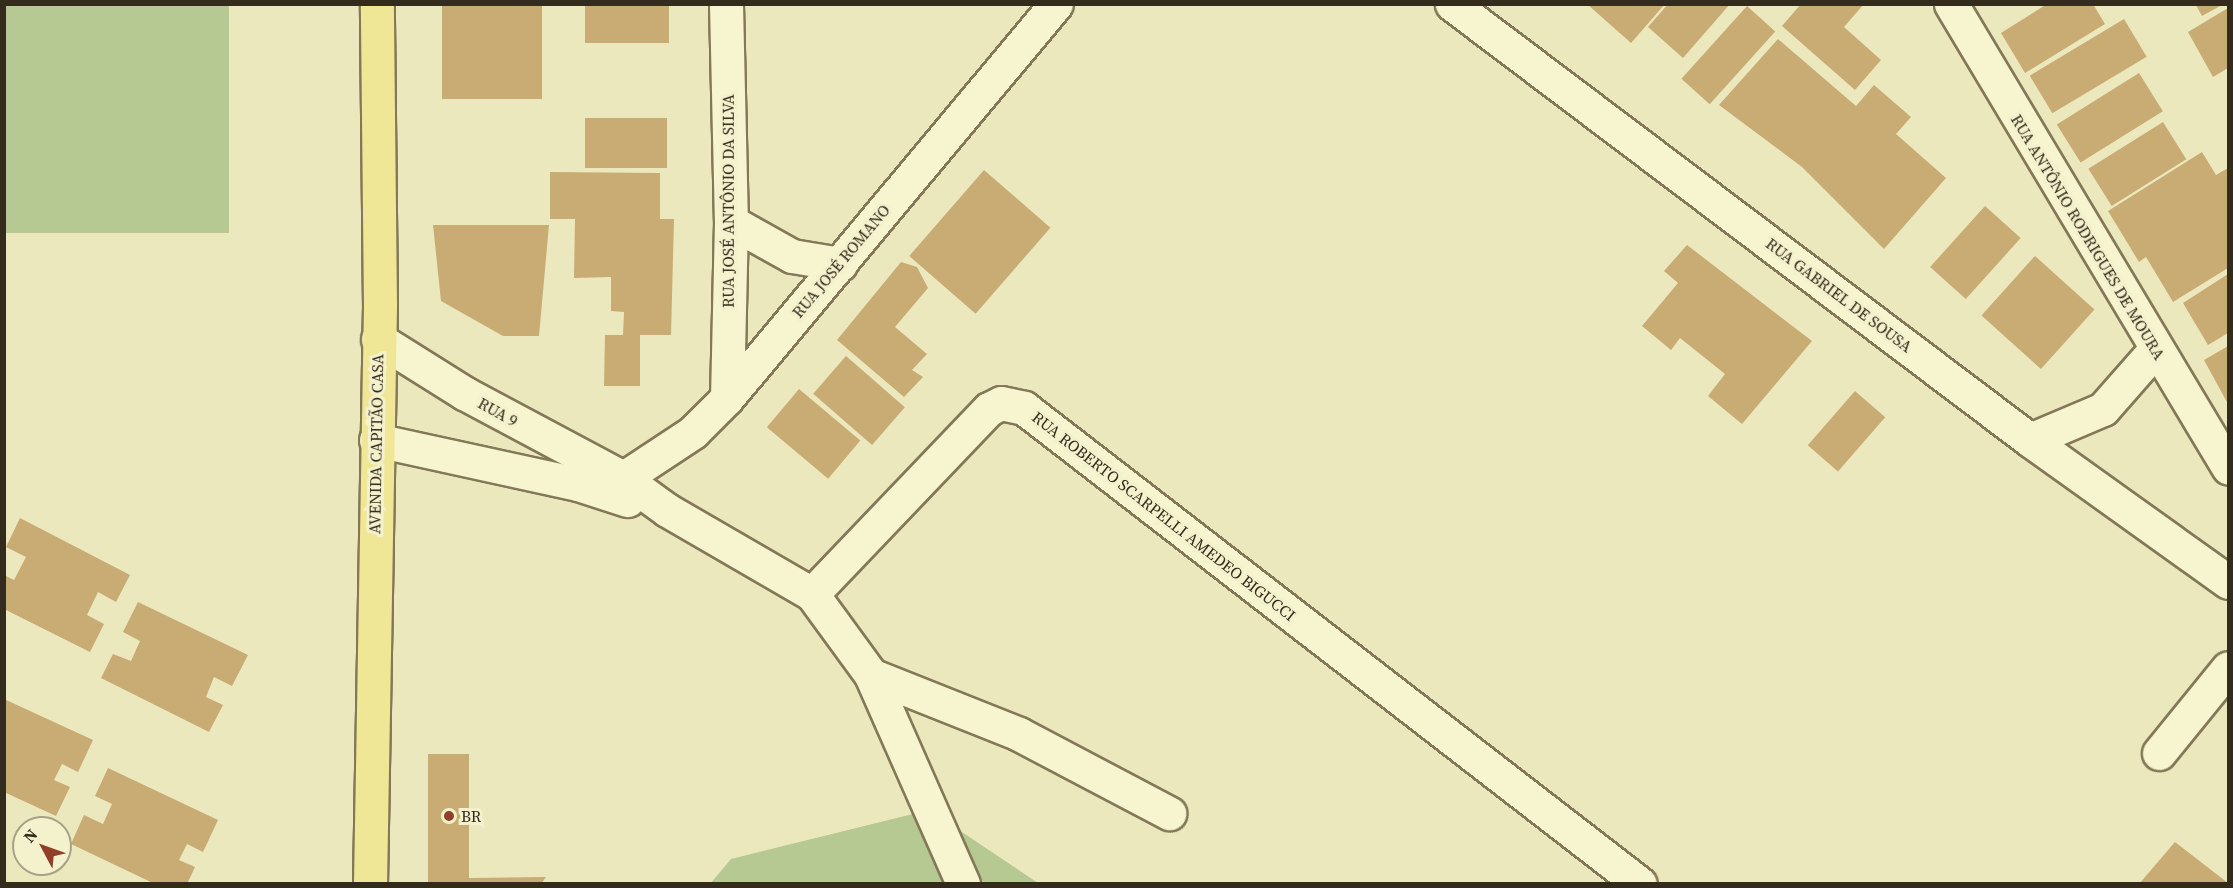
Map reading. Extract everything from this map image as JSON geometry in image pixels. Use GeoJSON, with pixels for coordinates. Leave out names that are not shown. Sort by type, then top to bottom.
{"type":"FeatureCollection","features":[{"type":"Feature","properties":{"kind":"main road","name":"AVENIDA CAPITÃO CASA"},"geometry":{"type":"LineString","coordinates":[[370,884],[378,339],[377,4]]}},
{"type":"Feature","properties":{"kind":"street","name":"RUA JOSÉ ANTÔNIO DA SILVA"},"geometry":{"type":"LineString","coordinates":[[726,4],[731,222],[727,398]]}},
{"type":"Feature","properties":{"kind":"street","name":"RUA JOSÉ ROMANO"},"geometry":{"type":"LineString","coordinates":[[613,485],[693,432],[727,398],[1056,4]]}},
{"type":"Feature","properties":{"kind":"street","name":"RUA GABRIEL DE SOUSA"},"geometry":{"type":"LineString","coordinates":[[1452,4],[2030,441],[2227,576]]}},
{"type":"Feature","properties":{"kind":"street","name":"RUA ANTÔNIO RODRIGUES DE MOURA"},"geometry":{"type":"LineString","coordinates":[[1951,4],[2154,351],[2229,466]]}},
{"type":"Feature","properties":{"kind":"street"},"geometry":{"type":"LineString","coordinates":[[731,222],[792,256],[840,264]]}},
{"type":"Feature","properties":{"kind":"street","name":"RUA 9"},"geometry":{"type":"LineString","coordinates":[[378,339],[613,485]]}},
{"type":"Feature","properties":{"kind":"street"},"geometry":{"type":"LineString","coordinates":[[2030,441],[2103,408],[2154,351]]}},
{"type":"Feature","properties":{"kind":"street","name":"RUA ROBERTO SCARPELLI AMEDEO BIGUCCI"},"geometry":{"type":"LineString","coordinates":[[812,594],[990,409],[1013,403],[1640,884]]}},
{"type":"Feature","properties":{"kind":"street"},"geometry":{"type":"LineString","coordinates":[[376,440],[613,485],[666,510],[812,594],[871,675],[963,884]]}},
{"type":"Feature","properties":{"kind":"street"},"geometry":{"type":"LineString","coordinates":[[2159,753],[2229,668]]}},
{"type":"Feature","properties":{"kind":"street"},"geometry":{"type":"LineString","coordinates":[[871,675],[1019,734],[1170,813]]}},
{"type":"Feature","properties":{"kind":"green space"},"geometry":{"type":"Polygon","coordinates":[[[4,5],[229,5],[229,233],[4,233],[4,5]]]}},
{"type":"Feature","properties":{"kind":"green space"},"geometry":{"type":"Polygon","coordinates":[[[929,810],[1038,883],[710,884],[731,859],[929,810]]]}},
{"type":"Feature","properties":{"kind":"building"},"geometry":{"type":"Polygon","coordinates":[[[442,4],[542,4],[542,99],[442,99],[442,4]]]}},
{"type":"Feature","properties":{"kind":"building"},"geometry":{"type":"Polygon","coordinates":[[[585,4],[669,4],[669,43],[585,43],[585,4]]]}},
{"type":"Feature","properties":{"kind":"building"},"geometry":{"type":"Polygon","coordinates":[[[1587,4],[1665,4],[1631,43],[1587,4]]]}},
{"type":"Feature","properties":{"kind":"building"},"geometry":{"type":"Polygon","coordinates":[[[1668,4],[1730,4],[1683,58],[1648,27],[1668,4]]]}},
{"type":"Feature","properties":{"kind":"building"},"geometry":{"type":"Polygon","coordinates":[[[1801,4],[1864,4],[1844,27],[1881,60],[1855,90],[1782,26],[1801,4]]]}},
{"type":"Feature","properties":{"kind":"building"},"geometry":{"type":"Polygon","coordinates":[[[2047,4],[2093,4],[2105,24],[2025,73],[2001,33],[2047,4]]]}},
{"type":"Feature","properties":{"kind":"building"},"geometry":{"type":"Polygon","coordinates":[[[2196,5],[2222,5],[2202,16],[2196,5]]]}},
{"type":"Feature","properties":{"kind":"building"},"geometry":{"type":"Polygon","coordinates":[[[1747,6],[1775,31],[1710,104],[1681,79],[1747,6]]]}},
{"type":"Feature","properties":{"kind":"building"},"geometry":{"type":"Polygon","coordinates":[[[2228,8],[2228,68],[2213,77],[2188,32],[2228,8]]]}},
{"type":"Feature","properties":{"kind":"building"},"geometry":{"type":"Polygon","coordinates":[[[2124,19],[2147,57],[2052,113],[2030,76],[2124,19]]]}},
{"type":"Feature","properties":{"kind":"building"},"geometry":{"type":"Polygon","coordinates":[[[1778,39],[1856,106],[1874,85],[1911,117],[1896,134],[1946,178],[1884,249],[1802,167],[1719,105],[1778,39]]]}},
{"type":"Feature","properties":{"kind":"building"},"geometry":{"type":"Polygon","coordinates":[[[2139,73],[2163,111],[2081,163],[2057,124],[2139,73]]]}},
{"type":"Feature","properties":{"kind":"building"},"geometry":{"type":"Polygon","coordinates":[[[585,118],[667,118],[667,168],[585,168],[585,118]]]}},
{"type":"Feature","properties":{"kind":"building"},"geometry":{"type":"Polygon","coordinates":[[[2163,122],[2186,159],[2112,206],[2088,169],[2163,122]]]}},
{"type":"Feature","properties":{"kind":"building"},"geometry":{"type":"Polygon","coordinates":[[[2202,152],[2216,175],[2228,168],[2228,268],[2173,302],[2146,257],[2139,262],[2108,211],[2202,152]]]}},
{"type":"Feature","properties":{"kind":"building"},"geometry":{"type":"Polygon","coordinates":[[[984,170],[1050,228],[976,314],[909,256],[984,170]]]}},
{"type":"Feature","properties":{"kind":"building"},"geometry":{"type":"Polygon","coordinates":[[[550,172],[660,173],[660,219],[674,219],[671,335],[640,335],[640,386],[604,386],[605,335],[623,335],[624,312],[611,311],[611,277],[574,278],[575,219],[550,219],[550,172]]]}},
{"type":"Feature","properties":{"kind":"building"},"geometry":{"type":"Polygon","coordinates":[[[1985,206],[2021,238],[1966,299],[1930,267],[1985,206]]]}},
{"type":"Feature","properties":{"kind":"building"},"geometry":{"type":"Polygon","coordinates":[[[433,225],[549,225],[539,336],[503,336],[441,301],[433,225]]]}},
{"type":"Feature","properties":{"kind":"building"},"geometry":{"type":"Polygon","coordinates":[[[1687,245],[1812,341],[1742,424],[1708,396],[1725,374],[1680,338],[1671,350],[1642,326],[1678,283],[1664,271],[1687,245]]]}},
{"type":"Feature","properties":{"kind":"building"},"geometry":{"type":"Polygon","coordinates":[[[2035,256],[2094,310],[2041,369],[1981,315],[2035,256]]]}},
{"type":"Feature","properties":{"kind":"building"},"geometry":{"type":"Polygon","coordinates":[[[901,262],[917,267],[928,288],[895,327],[927,354],[912,370],[923,377],[904,397],[837,340],[901,262]]]}},
{"type":"Feature","properties":{"kind":"building"},"geometry":{"type":"Polygon","coordinates":[[[2228,274],[2228,333],[2208,345],[2183,303],[2228,274]]]}},
{"type":"Feature","properties":{"kind":"building"},"geometry":{"type":"Polygon","coordinates":[[[2228,346],[2228,404],[2204,360],[2228,346]]]}},
{"type":"Feature","properties":{"kind":"building"},"geometry":{"type":"Polygon","coordinates":[[[846,356],[905,407],[872,445],[813,394],[846,356]]]}},
{"type":"Feature","properties":{"kind":"building"},"geometry":{"type":"Polygon","coordinates":[[[799,389],[860,440],[828,479],[767,427],[799,389]]]}},
{"type":"Feature","properties":{"kind":"building"},"geometry":{"type":"Polygon","coordinates":[[[1855,391],[1885,417],[1838,472],[1808,445],[1855,391]]]}},
{"type":"Feature","properties":{"kind":"building"},"geometry":{"type":"Polygon","coordinates":[[[20,518],[130,575],[116,602],[98,592],[87,615],[104,624],[90,652],[4,609],[4,575],[14,580],[26,557],[6,547],[20,518]]]}},
{"type":"Feature","properties":{"kind":"building"},"geometry":{"type":"Polygon","coordinates":[[[138,602],[248,655],[232,686],[214,677],[206,697],[223,705],[209,732],[101,678],[113,654],[131,661],[140,641],[123,632],[138,602]]]}},
{"type":"Feature","properties":{"kind":"building"},"geometry":{"type":"Polygon","coordinates":[[[4,699],[93,740],[78,772],[62,764],[54,780],[70,787],[56,816],[4,792],[4,699]]]}},
{"type":"Feature","properties":{"kind":"building","name":"BR"},"geometry":{"type":"Polygon","coordinates":[[[428,754],[469,754],[469,878],[546,877],[541,884],[428,884],[428,754]]]}},
{"type":"Feature","properties":{"kind":"building"},"geometry":{"type":"Polygon","coordinates":[[[108,768],[218,820],[203,852],[187,844],[179,860],[195,867],[187,884],[155,884],[72,844],[84,815],[103,824],[112,804],[95,796],[108,768]]]}},
{"type":"Feature","properties":{"kind":"building"},"geometry":{"type":"Polygon","coordinates":[[[2175,842],[2228,883],[2228,884],[2139,884],[2175,842]]]}},
{"type":"Feature","properties":{"kind":"place","name":"BR"},"geometry":{"type":"Point","coordinates":[449,816]}}]}
